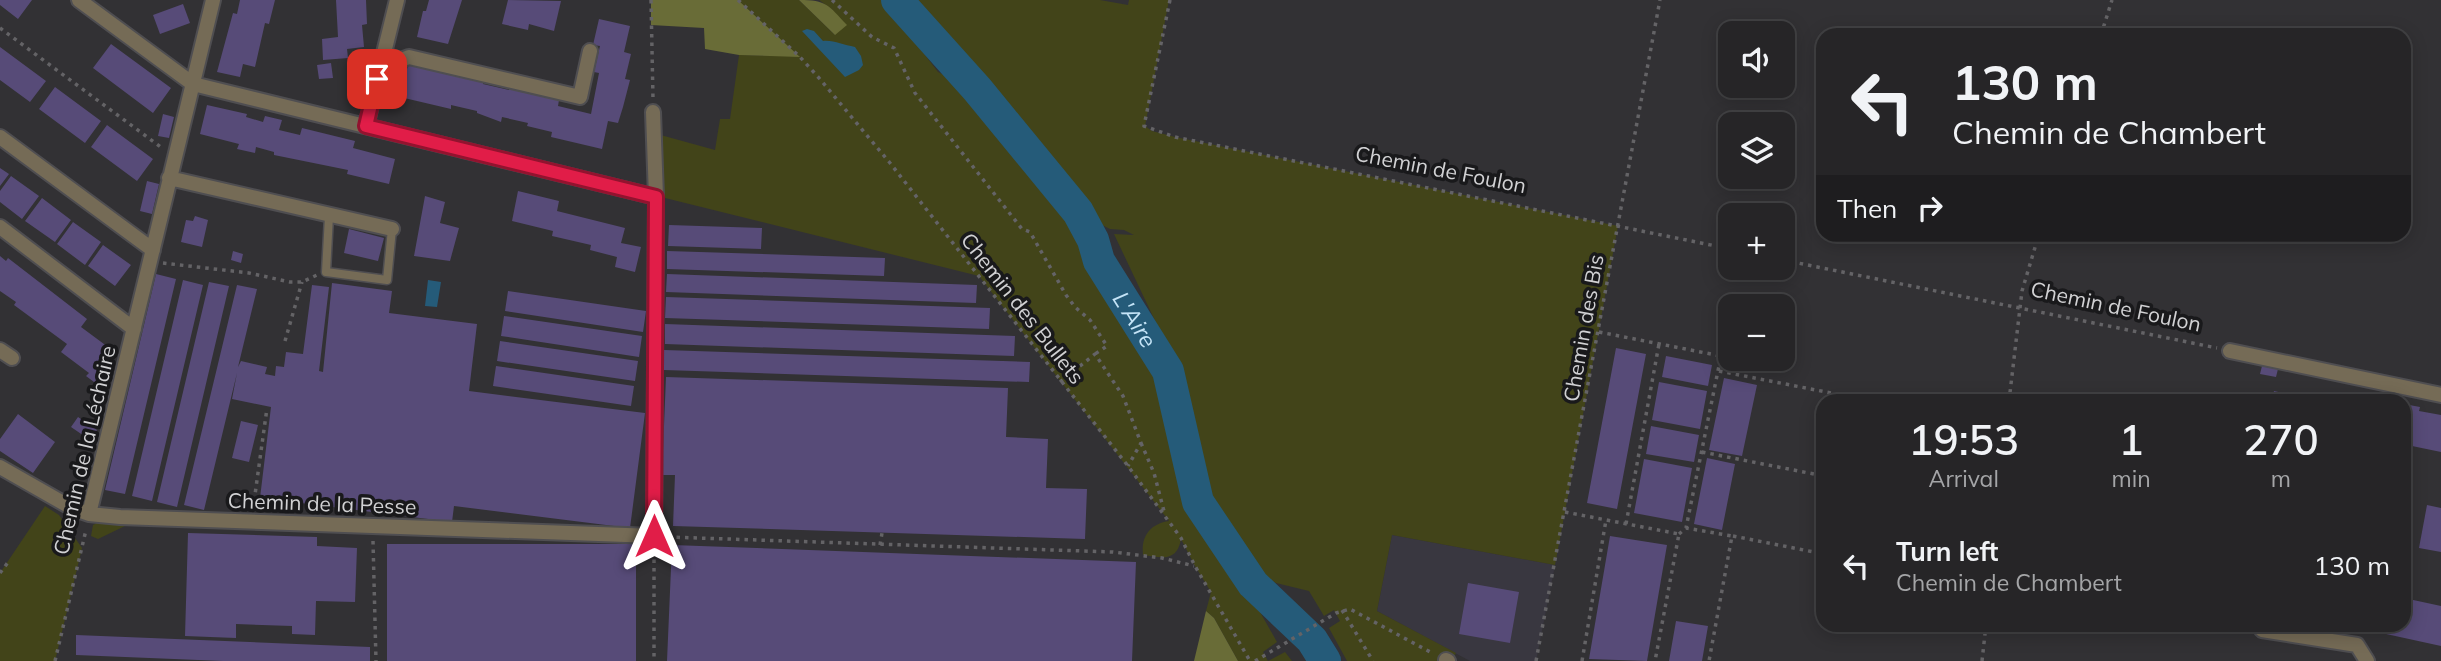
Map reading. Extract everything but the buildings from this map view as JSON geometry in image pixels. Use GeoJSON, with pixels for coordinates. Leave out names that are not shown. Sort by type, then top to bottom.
{"type":"FeatureCollection","features":[{"type":"Feature","properties":{"kind":"street"},"geometry":{"type":"LineString","coordinates":[[79,0],[193,84],[656,197]]}},
{"type":"Feature","properties":{"kind":"street","name":"Chemin de la Léchaire"},"geometry":{"type":"LineString","coordinates":[[89,514],[213,0]]}},
{"type":"Feature","properties":{"kind":"street"},"geometry":{"type":"LineString","coordinates":[[366,126],[397,0]]}},
{"type":"Feature","properties":{"kind":"street"},"geometry":{"type":"LineString","coordinates":[[383,55],[401,60],[409,57],[580,97],[590,51]]}},
{"type":"Feature","properties":{"kind":"street"},"geometry":{"type":"LineString","coordinates":[[653,112],[656,197],[654,536]]}},
{"type":"Feature","properties":{"kind":"street"},"geometry":{"type":"LineString","coordinates":[[0,137],[151,255]]}},
{"type":"Feature","properties":{"kind":"street"},"geometry":{"type":"LineString","coordinates":[[169,178],[392,229]]}},
{"type":"Feature","properties":{"kind":"street"},"geometry":{"type":"LineString","coordinates":[[0,227],[134,329]]}},
{"type":"Feature","properties":{"kind":"street"},"geometry":{"type":"LineString","coordinates":[[2230,351],[2441,395]]}},
{"type":"Feature","properties":{"kind":"street","name":"Chemin de la Pesse"},"geometry":{"type":"LineString","coordinates":[[0,467],[61,502],[89,514],[144,519],[654,536]]}},
{"type":"Feature","properties":{"kind":"street"},"geometry":{"type":"LineString","coordinates":[[2275,632],[2357,645],[2367,661]]}},
{"type":"Feature","properties":{"kind":"lane"},"geometry":{"type":"LineString","coordinates":[[329,216],[326,272],[387,280],[392,229]]}},
{"type":"Feature","properties":{"kind":"path"},"geometry":{"type":"LineString","coordinates":[[651,0],[653,112]]}},
{"type":"Feature","properties":{"kind":"path","name":"Chemin des Bullets"},"geometry":{"type":"LineString","coordinates":[[738,0],[819,78],[898,173],[1059,382],[1128,466],[1181,538],[1253,661]]}},
{"type":"Feature","properties":{"kind":"path"},"geometry":{"type":"LineString","coordinates":[[832,0],[872,37],[894,48],[915,93],[1022,229],[1030,232],[1066,295],[1098,330],[1107,346],[1059,382]]}},
{"type":"Feature","properties":{"kind":"path","name":"Chemin de Foulon"},"geometry":{"type":"LineString","coordinates":[[1170,0],[1144,126],[1175,137],[1718,246]]}},
{"type":"Feature","properties":{"kind":"path","name":"Chemin des Bis"},"geometry":{"type":"LineString","coordinates":[[1536,661],[1660,0]]}},
{"type":"Feature","properties":{"kind":"path"},"geometry":{"type":"LineString","coordinates":[[2103,28],[2112,0]]}},
{"type":"Feature","properties":{"kind":"path"},"geometry":{"type":"LineString","coordinates":[[0,29],[174,158]]}},
{"type":"Feature","properties":{"kind":"path"},"geometry":{"type":"LineString","coordinates":[[2010,394],[2022,291],[2037,242]]}},
{"type":"Feature","properties":{"kind":"path"},"geometry":{"type":"LineString","coordinates":[[151,255],[290,282],[302,282],[326,272]]}},
{"type":"Feature","properties":{"kind":"path","name":"Chemin de Foulon"},"geometry":{"type":"LineString","coordinates":[[1795,262],[2230,351]]}},
{"type":"Feature","properties":{"kind":"path"},"geometry":{"type":"LineString","coordinates":[[285,341],[302,282]]}},
{"type":"Feature","properties":{"kind":"path"},"geometry":{"type":"LineString","coordinates":[[1599,332],[1718,355]]}},
{"type":"Feature","properties":{"kind":"path"},"geometry":{"type":"LineString","coordinates":[[1626,524],[1659,344]]}},
{"type":"Feature","properties":{"kind":"path"},"geometry":{"type":"LineString","coordinates":[[1095,354],[1123,396],[1154,473],[1166,517]]}},
{"type":"Feature","properties":{"kind":"path"},"geometry":{"type":"LineString","coordinates":[[1655,661],[1679,534],[1686,528],[1718,370]]}},
{"type":"Feature","properties":{"kind":"path"},"geometry":{"type":"LineString","coordinates":[[1723,371],[1837,394]]}},
{"type":"Feature","properties":{"kind":"path"},"geometry":{"type":"LineString","coordinates":[[251,522],[267,408]]}},
{"type":"Feature","properties":{"kind":"path"},"geometry":{"type":"LineString","coordinates":[[1128,466],[1141,443]]}},
{"type":"Feature","properties":{"kind":"path"},"geometry":{"type":"LineString","coordinates":[[1701,452],[1816,474]]}},
{"type":"Feature","properties":{"kind":"path"},"geometry":{"type":"LineString","coordinates":[[1565,512],[1679,534]]}},
{"type":"Feature","properties":{"kind":"path","name":"Chemin de la Léchaire"},"geometry":{"type":"LineString","coordinates":[[55,661],[89,514]]}},
{"type":"Feature","properties":{"kind":"path"},"geometry":{"type":"LineString","coordinates":[[1582,661],[1606,520]]}},
{"type":"Feature","properties":{"kind":"path"},"geometry":{"type":"LineString","coordinates":[[372,526],[376,661]]}},
{"type":"Feature","properties":{"kind":"path"},"geometry":{"type":"LineString","coordinates":[[1686,528],[1816,552]]}},
{"type":"Feature","properties":{"kind":"path"},"geometry":{"type":"LineString","coordinates":[[880,545],[881,533]]}},
{"type":"Feature","properties":{"kind":"path"},"geometry":{"type":"LineString","coordinates":[[654,661],[654,536],[1113,552],[1162,558],[1195,566]]}},
{"type":"Feature","properties":{"kind":"path"},"geometry":{"type":"LineString","coordinates":[[1709,661],[1732,536]]}},
{"type":"Feature","properties":{"kind":"path"},"geometry":{"type":"LineString","coordinates":[[0,573],[9,561]]}},
{"type":"Feature","properties":{"kind":"path"},"geometry":{"type":"LineString","coordinates":[[1253,661],[1336,613],[1350,609],[1447,661]]}},
{"type":"Feature","properties":{"kind":"path"},"geometry":{"type":"LineString","coordinates":[[1342,610],[1373,661]]}},
{"type":"Feature","properties":{"kind":"path"},"geometry":{"type":"LineString","coordinates":[[1982,661],[1985,632]]}},
{"type":"Feature","properties":{"kind":"shaded area"},"geometry":{"type":"Polygon","coordinates":[[[1392,535],[1555,565],[1536,661],[1470,661],[1377,611],[1392,535]]]}},
{"type":"Feature","properties":{"kind":"green space"},"geometry":{"type":"Polygon","coordinates":[[[651,0],[738,0],[800,57],[739,55],[705,49],[704,28],[651,25],[651,0]]]}},
{"type":"Feature","properties":{"kind":"green space"},"geometry":{"type":"Polygon","coordinates":[[[738,0],[799,0],[835,35],[833,10],[819,0],[883,0],[938,72],[970,101],[1041,184],[1076,232],[1090,267],[1109,289],[1163,374],[1182,479],[1201,523],[1251,596],[1277,642],[1263,652],[1268,661],[1238,661],[1214,618],[1206,611],[1211,592],[1181,539],[1176,552],[1168,557],[1143,555],[1148,532],[1169,521],[979,276],[661,197],[657,134],[715,150],[720,119],[730,119],[739,55],[799,56],[738,0]]]}},
{"type":"Feature","properties":{"kind":"green space"},"geometry":{"type":"Polygon","coordinates":[[[799,0],[816,1],[826,5],[847,25],[835,35],[799,0]]]}},
{"type":"Feature","properties":{"kind":"green space"},"geometry":{"type":"Polygon","coordinates":[[[917,0],[1100,0],[1128,5],[1129,0],[1169,0],[1145,126],[1152,131],[1618,226],[1555,565],[1392,535],[1377,611],[1456,653],[1451,661],[1347,661],[1329,628],[1340,621],[1334,610],[1324,616],[1309,591],[1276,583],[1258,572],[1207,495],[1186,419],[1184,382],[1114,234],[1134,235],[1124,230],[1110,229],[1092,220],[1090,209],[1054,171],[917,0]]]}},
{"type":"Feature","properties":{"kind":"green space"},"geometry":{"type":"Polygon","coordinates":[[[45,506],[59,515],[82,548],[55,661],[0,661],[0,573],[45,506]]]}},
{"type":"Feature","properties":{"kind":"green space"},"geometry":{"type":"Polygon","coordinates":[[[97,523],[125,526],[98,539],[91,536],[93,525],[97,523]]]}},
{"type":"Feature","properties":{"kind":"green space"},"geometry":{"type":"Polygon","coordinates":[[[1206,611],[1214,618],[1238,661],[1194,661],[1206,611]]]}},
{"type":"Feature","properties":{"kind":"green space"},"geometry":{"type":"Polygon","coordinates":[[[1285,652],[1292,661],[1268,661],[1285,652]]]}},
{"type":"Feature","properties":{"kind":"water"},"geometry":{"type":"Polygon","coordinates":[[[802,31],[814,31],[823,41],[855,47],[863,65],[845,77],[802,31]]]}},
{"type":"Feature","properties":{"kind":"water"},"geometry":{"type":"Polygon","coordinates":[[[428,280],[441,282],[437,307],[425,306],[428,280]]]}},
{"type":"Feature","properties":{"kind":"waterway","name":"L'Aire"},"geometry":{"type":"LineString","coordinates":[[897,0],[977,89],[1078,212],[1093,240],[1099,261],[1168,371],[1198,502],[1253,584],[1312,640],[1325,661]]}},
{"type":"Feature","properties":{"kind":"route"},"geometry":{"type":"LineString","coordinates":[[377,79],[366,126],[656,197],[654,536]]}}]}
